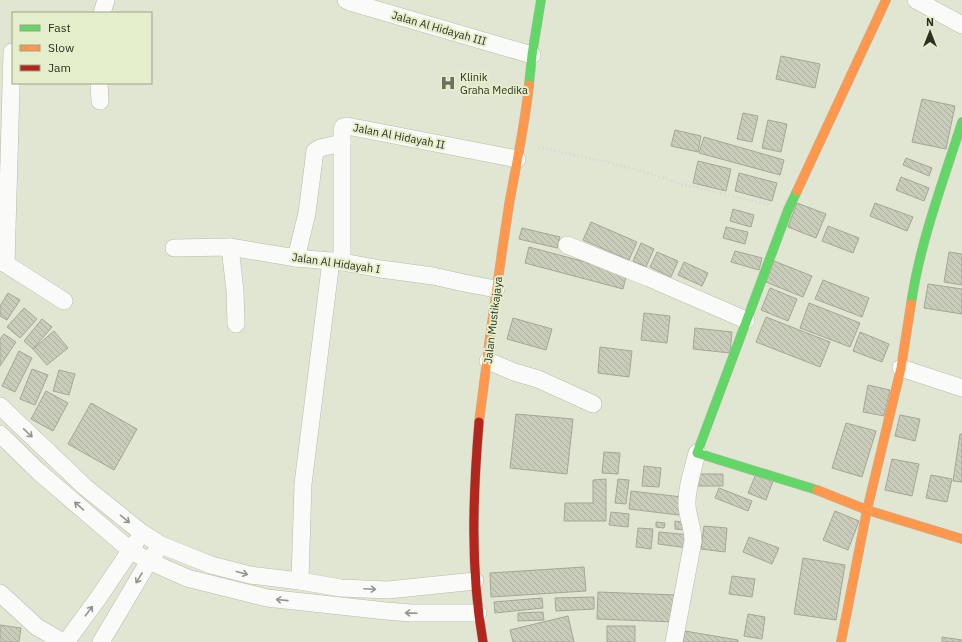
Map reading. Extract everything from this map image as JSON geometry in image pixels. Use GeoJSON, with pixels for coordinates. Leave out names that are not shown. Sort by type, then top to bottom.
{"type":"FeatureCollection","features":[{"type":"Feature","properties":{"kind":"street"},"geometry":{"type":"LineString","coordinates":[[102,12],[106,0]]}},
{"type":"Feature","properties":{"kind":"street","name":"Jalan Al Hidayah III"},"geometry":{"type":"LineString","coordinates":[[346,0],[532,55]]}},
{"type":"Feature","properties":{"kind":"street","name":"Jalan Mustikajaya"},"geometry":{"type":"LineString","coordinates":[[483,642],[478,614],[475,581],[473,528],[479,423],[496,289],[527,106],[532,55],[541,0]]}},
{"type":"Feature","properties":{"kind":"street"},"geometry":{"type":"LineString","coordinates":[[674,642],[693,541],[693,534],[687,508],[687,499],[688,488],[697,453],[788,210],[886,0]]}},
{"type":"Feature","properties":{"kind":"street"},"geometry":{"type":"LineString","coordinates":[[926,3],[962,25]]}},
{"type":"Feature","properties":{"kind":"street"},"geometry":{"type":"LineString","coordinates":[[12,52],[3,263],[64,301]]}},
{"type":"Feature","properties":{"kind":"street"},"geometry":{"type":"LineString","coordinates":[[99,84],[100,101]]}},
{"type":"Feature","properties":{"kind":"street"},"geometry":{"type":"LineString","coordinates":[[841,642],[866,510],[901,368],[915,281],[927,232],[962,122]]}},
{"type":"Feature","properties":{"kind":"street","name":"Jalan Al Hidayah II"},"geometry":{"type":"LineString","coordinates":[[300,581],[303,484],[336,262],[343,127],[347,126],[519,151]]}},
{"type":"Feature","properties":{"kind":"street"},"geometry":{"type":"LineString","coordinates":[[296,258],[307,213],[315,151],[320,148],[342,143]]}},
{"type":"Feature","properties":{"kind":"street"},"geometry":{"type":"LineString","coordinates":[[567,245],[649,278],[746,320]]}},
{"type":"Feature","properties":{"kind":"street"},"geometry":{"type":"LineString","coordinates":[[230,247],[235,291],[236,324]]}},
{"type":"Feature","properties":{"kind":"street","name":"Jalan Al Hidayah I"},"geometry":{"type":"LineString","coordinates":[[174,248],[230,247],[296,258],[336,262],[433,276],[496,289]]}},
{"type":"Feature","properties":{"kind":"street"},"geometry":{"type":"LineString","coordinates":[[488,361],[514,372],[538,379],[593,404]]}},
{"type":"Feature","properties":{"kind":"street"},"geometry":{"type":"LineString","coordinates":[[901,368],[962,388]]}},
{"type":"Feature","properties":{"kind":"street"},"geometry":{"type":"LineString","coordinates":[[2,413],[85,487],[142,533],[161,545],[211,565],[250,575],[341,588],[388,590],[475,581]]}},
{"type":"Feature","properties":{"kind":"street"},"geometry":{"type":"LineString","coordinates":[[0,434],[39,472],[130,550],[149,561],[187,578],[267,598],[386,612],[478,614]]}},
{"type":"Feature","properties":{"kind":"street"},"geometry":{"type":"LineString","coordinates":[[697,453],[810,487],[866,510],[962,540]]}},
{"type":"Feature","properties":{"kind":"street"},"geometry":{"type":"LineString","coordinates":[[66,642],[100,597],[142,533]]}},
{"type":"Feature","properties":{"kind":"street"},"geometry":{"type":"LineString","coordinates":[[101,642],[149,561],[161,545]]}},
{"type":"Feature","properties":{"kind":"street"},"geometry":{"type":"LineString","coordinates":[[432,614],[434,585]]}},
{"type":"Feature","properties":{"kind":"street"},"geometry":{"type":"LineString","coordinates":[[0,593],[36,635],[63,642]]}},
{"type":"Feature","properties":{"kind":"path"},"geometry":{"type":"LineString","coordinates":[[519,151],[606,162],[645,172],[678,183],[788,210]]}},
{"type":"Feature","properties":{"kind":"building"},"geometry":{"type":"Polygon","coordinates":[[[781,56],[820,64],[815,88],[776,79],[781,56]]]}},
{"type":"Feature","properties":{"kind":"building"},"geometry":{"type":"Polygon","coordinates":[[[922,99],[955,106],[946,149],[912,142],[922,99]]]}},
{"type":"Feature","properties":{"kind":"building"},"geometry":{"type":"Polygon","coordinates":[[[743,113],[758,116],[752,142],[737,139],[743,113]]]}},
{"type":"Feature","properties":{"kind":"building"},"geometry":{"type":"Polygon","coordinates":[[[768,120],[787,124],[781,152],[762,148],[768,120]]]}},
{"type":"Feature","properties":{"kind":"building"},"geometry":{"type":"Polygon","coordinates":[[[675,130],[701,136],[698,152],[671,146],[675,130]]]}},
{"type":"Feature","properties":{"kind":"building"},"geometry":{"type":"Polygon","coordinates":[[[704,137],[784,160],[780,175],[699,153],[704,137]]]}},
{"type":"Feature","properties":{"kind":"building"},"geometry":{"type":"Polygon","coordinates":[[[906,158],[932,168],[929,176],[903,165],[906,158]]]}},
{"type":"Feature","properties":{"kind":"building"},"geometry":{"type":"Polygon","coordinates":[[[698,161],[731,169],[726,191],[693,183],[698,161]]]}},
{"type":"Feature","properties":{"kind":"building"},"geometry":{"type":"Polygon","coordinates":[[[739,173],[777,183],[772,201],[735,191],[739,173]]]}},
{"type":"Feature","properties":{"kind":"building"},"geometry":{"type":"Polygon","coordinates":[[[901,177],[929,188],[924,201],[896,190],[901,177]]]}},
{"type":"Feature","properties":{"kind":"building"},"geometry":{"type":"Polygon","coordinates":[[[797,203],[826,214],[816,238],[788,227],[797,203]]]}},
{"type":"Feature","properties":{"kind":"building"},"geometry":{"type":"Polygon","coordinates":[[[875,203],[913,217],[907,231],[870,216],[875,203]]]}},
{"type":"Feature","properties":{"kind":"building"},"geometry":{"type":"Polygon","coordinates":[[[733,209],[754,215],[751,227],[730,221],[733,209]]]}},
{"type":"Feature","properties":{"kind":"building"},"geometry":{"type":"Polygon","coordinates":[[[591,222],[637,242],[629,260],[583,240],[591,222]]]}},
{"type":"Feature","properties":{"kind":"building"},"geometry":{"type":"Polygon","coordinates":[[[828,226],[859,238],[853,253],[822,241],[828,226]]]}},
{"type":"Feature","properties":{"kind":"building"},"geometry":{"type":"Polygon","coordinates":[[[726,227],[748,232],[745,244],[723,238],[726,227]]]}},
{"type":"Feature","properties":{"kind":"building"},"geometry":{"type":"Polygon","coordinates":[[[522,228],[560,237],[557,248],[519,239],[522,228]]]}},
{"type":"Feature","properties":{"kind":"building"},"geometry":{"type":"Polygon","coordinates":[[[641,243],[654,249],[646,267],[633,261],[641,243]]]}},
{"type":"Feature","properties":{"kind":"building"},"geometry":{"type":"Polygon","coordinates":[[[529,247],[627,273],[623,289],[525,263],[529,247]]]}},
{"type":"Feature","properties":{"kind":"building"},"geometry":{"type":"Polygon","coordinates":[[[735,251],[762,258],[759,270],[731,262],[735,251]]]}},
{"type":"Feature","properties":{"kind":"building"},"geometry":{"type":"Polygon","coordinates":[[[657,252],[678,261],[671,277],[650,267],[657,252]]]}},
{"type":"Feature","properties":{"kind":"building"},"geometry":{"type":"Polygon","coordinates":[[[949,252],[962,254],[962,285],[944,282],[949,252]]]}},
{"type":"Feature","properties":{"kind":"building"},"geometry":{"type":"Polygon","coordinates":[[[774,261],[812,276],[803,297],[766,282],[774,261]]]}},
{"type":"Feature","properties":{"kind":"building"},"geometry":{"type":"Polygon","coordinates":[[[684,262],[708,273],[702,286],[678,275],[684,262]]]}},
{"type":"Feature","properties":{"kind":"building"},"geometry":{"type":"Polygon","coordinates":[[[823,280],[869,298],[862,317],[815,299],[823,280]]]}},
{"type":"Feature","properties":{"kind":"building"},"geometry":{"type":"Polygon","coordinates":[[[928,284],[962,289],[962,314],[924,308],[928,284]]]}},
{"type":"Feature","properties":{"kind":"building"},"geometry":{"type":"Polygon","coordinates":[[[770,288],[797,299],[788,321],[761,310],[770,288]]]}},
{"type":"Feature","properties":{"kind":"building"},"geometry":{"type":"Polygon","coordinates":[[[8,293],[20,300],[7,320],[0,316],[0,306],[8,293]]]}},
{"type":"Feature","properties":{"kind":"building"},"geometry":{"type":"Polygon","coordinates":[[[809,303],[860,323],[850,347],[800,328],[809,303]]]}},
{"type":"Feature","properties":{"kind":"building"},"geometry":{"type":"Polygon","coordinates":[[[24,308],[37,319],[20,338],[7,327],[24,308]]]}},
{"type":"Feature","properties":{"kind":"building"},"geometry":{"type":"Polygon","coordinates":[[[644,313],[670,316],[667,343],[641,340],[644,313]]]}},
{"type":"Feature","properties":{"kind":"building"},"geometry":{"type":"Polygon","coordinates":[[[766,317],[830,342],[820,367],[756,342],[766,317]]]}},
{"type":"Feature","properties":{"kind":"building"},"geometry":{"type":"Polygon","coordinates":[[[513,318],[552,329],[546,350],[507,339],[513,318]]]}},
{"type":"Feature","properties":{"kind":"building"},"geometry":{"type":"Polygon","coordinates":[[[42,319],[52,327],[33,349],[24,341],[42,319]]]}},
{"type":"Feature","properties":{"kind":"building"},"geometry":{"type":"Polygon","coordinates":[[[695,328],[732,332],[730,353],[693,349],[695,328]]]}},
{"type":"Feature","properties":{"kind":"building"},"geometry":{"type":"Polygon","coordinates":[[[54,331],[68,348],[47,365],[33,349],[54,331]]]}},
{"type":"Feature","properties":{"kind":"building"},"geometry":{"type":"Polygon","coordinates":[[[860,332],[889,344],[882,362],[853,351],[860,332]]]}},
{"type":"Feature","properties":{"kind":"building"},"geometry":{"type":"Polygon","coordinates":[[[4,334],[16,342],[0,366],[0,339],[4,334]]]}},
{"type":"Feature","properties":{"kind":"building"},"geometry":{"type":"Polygon","coordinates":[[[600,347],[632,351],[629,377],[598,373],[600,347]]]}},
{"type":"Feature","properties":{"kind":"building"},"geometry":{"type":"Polygon","coordinates":[[[19,351],[32,358],[15,392],[2,386],[19,351]]]}},
{"type":"Feature","properties":{"kind":"building"},"geometry":{"type":"Polygon","coordinates":[[[32,369],[48,375],[35,405],[20,399],[32,369]]]}},
{"type":"Feature","properties":{"kind":"building"},"geometry":{"type":"Polygon","coordinates":[[[59,370],[75,374],[69,395],[53,391],[59,370]]]}},
{"type":"Feature","properties":{"kind":"building"},"geometry":{"type":"Polygon","coordinates":[[[868,385],[890,390],[884,416],[863,412],[868,385]]]}},
{"type":"Feature","properties":{"kind":"building"},"geometry":{"type":"Polygon","coordinates":[[[46,391],[68,403],[53,431],[31,419],[46,391]]]}},
{"type":"Feature","properties":{"kind":"building"},"geometry":{"type":"Polygon","coordinates":[[[91,403],[137,429],[114,470],[68,444],[91,403]]]}},
{"type":"Feature","properties":{"kind":"building"},"geometry":{"type":"Polygon","coordinates":[[[516,414],[573,419],[567,474],[510,468],[516,414]]]}},
{"type":"Feature","properties":{"kind":"building"},"geometry":{"type":"Polygon","coordinates":[[[900,415],[920,419],[915,441],[895,436],[900,415]]]}},
{"type":"Feature","properties":{"kind":"building"},"geometry":{"type":"Polygon","coordinates":[[[846,423],[876,431],[862,477],[832,468],[846,423]]]}},
{"type":"Feature","properties":{"kind":"building"},"geometry":{"type":"Polygon","coordinates":[[[960,434],[962,434],[962,482],[953,481],[960,434]]]}},
{"type":"Feature","properties":{"kind":"building"},"geometry":{"type":"Polygon","coordinates":[[[604,452],[620,453],[618,474],[602,473],[604,452]]]}},
{"type":"Feature","properties":{"kind":"building"},"geometry":{"type":"Polygon","coordinates":[[[892,459],[919,464],[912,496],[885,490],[892,459]]]}},
{"type":"Feature","properties":{"kind":"building"},"geometry":{"type":"Polygon","coordinates":[[[644,466],[661,468],[659,487],[642,486],[644,466]]]}},
{"type":"Feature","properties":{"kind":"building"},"geometry":{"type":"Polygon","coordinates":[[[694,474],[723,474],[723,486],[693,486],[694,474]]]}},
{"type":"Feature","properties":{"kind":"building"},"geometry":{"type":"Polygon","coordinates":[[[756,474],[773,481],[766,500],[748,493],[756,474]]]}},
{"type":"Feature","properties":{"kind":"building"},"geometry":{"type":"Polygon","coordinates":[[[931,475],[952,479],[947,502],[926,498],[931,475]]]}},
{"type":"Feature","properties":{"kind":"building"},"geometry":{"type":"Polygon","coordinates":[[[606,479],[606,521],[564,521],[565,503],[593,503],[593,480],[606,479]]]}},
{"type":"Feature","properties":{"kind":"building"},"geometry":{"type":"Polygon","coordinates":[[[618,479],[629,480],[626,504],[615,503],[618,479]]]}},
{"type":"Feature","properties":{"kind":"building"},"geometry":{"type":"Polygon","coordinates":[[[719,488],[752,501],[748,511],[715,498],[719,488]]]}},
{"type":"Feature","properties":{"kind":"building"},"geometry":{"type":"Polygon","coordinates":[[[631,491],[682,497],[679,515],[629,509],[631,491]]]}},
{"type":"Feature","properties":{"kind":"building"},"geometry":{"type":"Polygon","coordinates":[[[835,511],[859,521],[848,550],[823,540],[835,511]]]}},
{"type":"Feature","properties":{"kind":"building"},"geometry":{"type":"Polygon","coordinates":[[[611,512],[629,514],[628,527],[609,525],[611,512]]]}},
{"type":"Feature","properties":{"kind":"building"},"geometry":{"type":"Polygon","coordinates":[[[675,521],[687,523],[686,530],[675,529],[675,521]]]}},
{"type":"Feature","properties":{"kind":"building"},"geometry":{"type":"Polygon","coordinates":[[[656,522],[665,523],[664,528],[656,527],[656,522]]]}},
{"type":"Feature","properties":{"kind":"building"},"geometry":{"type":"Polygon","coordinates":[[[704,526],[727,528],[725,552],[701,549],[704,526]]]}},
{"type":"Feature","properties":{"kind":"building"},"geometry":{"type":"Polygon","coordinates":[[[638,528],[653,529],[651,549],[636,547],[638,528]]]}},
{"type":"Feature","properties":{"kind":"building"},"geometry":{"type":"Polygon","coordinates":[[[659,532],[690,535],[688,548],[658,544],[659,532]]]}},
{"type":"Feature","properties":{"kind":"building"},"geometry":{"type":"Polygon","coordinates":[[[749,537],[779,548],[772,564],[743,552],[749,537]]]}},
{"type":"Feature","properties":{"kind":"building"},"geometry":{"type":"Polygon","coordinates":[[[803,558],[845,565],[836,620],[794,614],[803,558]]]}},
{"type":"Feature","properties":{"kind":"building"},"geometry":{"type":"Polygon","coordinates":[[[584,567],[586,591],[491,597],[490,573],[584,567]]]}},
{"type":"Feature","properties":{"kind":"building"},"geometry":{"type":"Polygon","coordinates":[[[732,576],[755,579],[752,597],[729,594],[732,576]]]}},
{"type":"Feature","properties":{"kind":"building"},"geometry":{"type":"Polygon","coordinates":[[[598,592],[676,595],[675,622],[597,619],[598,592]]]}},
{"type":"Feature","properties":{"kind":"building"},"geometry":{"type":"Polygon","coordinates":[[[594,597],[594,609],[556,611],[555,598],[594,597]]]}},
{"type":"Feature","properties":{"kind":"building"},"geometry":{"type":"Polygon","coordinates":[[[542,598],[543,608],[495,613],[494,602],[542,598]]]}},
{"type":"Feature","properties":{"kind":"building"},"geometry":{"type":"Polygon","coordinates":[[[543,612],[544,620],[518,621],[518,613],[543,612]]]}},
{"type":"Feature","properties":{"kind":"building"},"geometry":{"type":"Polygon","coordinates":[[[748,614],[765,617],[762,639],[744,636],[748,614]]]}},
{"type":"Feature","properties":{"kind":"building"},"geometry":{"type":"Polygon","coordinates":[[[568,616],[574,642],[513,642],[510,630],[568,616]]]}},
{"type":"Feature","properties":{"kind":"building"},"geometry":{"type":"Polygon","coordinates":[[[0,625],[21,628],[19,642],[0,642],[0,625]]]}},
{"type":"Feature","properties":{"kind":"building"},"geometry":{"type":"Polygon","coordinates":[[[607,626],[635,626],[635,642],[607,642],[607,626]]]}},
{"type":"Feature","properties":{"kind":"building"},"geometry":{"type":"Polygon","coordinates":[[[685,631],[738,640],[738,642],[683,642],[685,631]]]}},
{"type":"Feature","properties":{"kind":"building"},"geometry":{"type":"Polygon","coordinates":[[[942,637],[962,640],[962,642],[942,642],[942,637]]]}},
{"type":"Feature","properties":{"kind":"traffic: fast"},"geometry":{"type":"LineString","coordinates":[[529,85],[532,55],[541,0]]}},
{"type":"Feature","properties":{"kind":"traffic: fast"},"geometry":{"type":"LineString","coordinates":[[911,304],[926,235],[962,122]]}},
{"type":"Feature","properties":{"kind":"traffic: fast"},"geometry":{"type":"LineString","coordinates":[[797,191],[788,210],[697,453],[817,490]]}},
{"type":"Feature","properties":{"kind":"traffic: slow"},"geometry":{"type":"LineString","coordinates":[[797,191],[886,0]]}},
{"type":"Feature","properties":{"kind":"traffic: slow"},"geometry":{"type":"LineString","coordinates":[[479,422],[509,205],[523,130],[529,85]]}},
{"type":"Feature","properties":{"kind":"traffic: slow"},"geometry":{"type":"LineString","coordinates":[[841,642],[867,510],[901,368],[911,304]]}},
{"type":"Feature","properties":{"kind":"traffic: slow"},"geometry":{"type":"LineString","coordinates":[[817,490],[867,510],[962,539]]}},
{"type":"Feature","properties":{"kind":"traffic: jam"},"geometry":{"type":"LineString","coordinates":[[479,422],[474,504],[474,560],[483,642]]}},
{"type":"Feature","properties":{"kind":"place","name":"Klinik Graha Medika"},"geometry":{"type":"Point","coordinates":[448,83]}}]}
